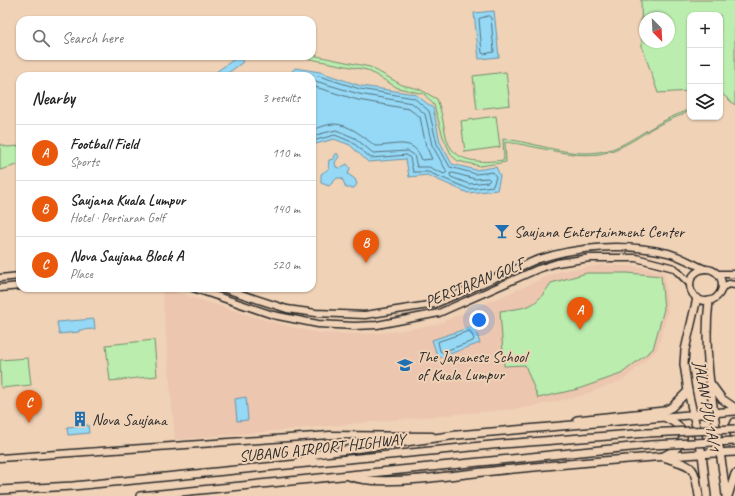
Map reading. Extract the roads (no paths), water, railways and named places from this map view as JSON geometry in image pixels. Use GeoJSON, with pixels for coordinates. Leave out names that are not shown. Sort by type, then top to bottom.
{"type":"FeatureCollection","features":[{"type":"Feature","properties":{"kind":"main road","name":"JALAN PJU 1A/1"},"geometry":{"type":"LineString","coordinates":[[697,298],[684,364],[688,391],[702,454],[707,496]]}},
{"type":"Feature","properties":{"kind":"main road","name":"JALAN PJU 1A/1"},"geometry":{"type":"LineString","coordinates":[[709,301],[707,327],[710,383],[727,496]]}},
{"type":"Feature","properties":{"kind":"main road"},"geometry":{"type":"LineString","coordinates":[[710,383],[722,399],[735,408]]}},
{"type":"Feature","properties":{"kind":"main road"},"geometry":{"type":"LineString","coordinates":[[564,426],[577,420],[664,411],[672,407],[688,391]]}},
{"type":"Feature","properties":{"kind":"main road"},"geometry":{"type":"LineString","coordinates":[[296,464],[307,457],[317,454],[456,435],[735,411]]}},
{"type":"Feature","properties":{"kind":"main road"},"geometry":{"type":"LineString","coordinates":[[662,457],[678,448],[682,444],[683,438],[682,432],[676,422],[664,417]]}},
{"type":"Feature","properties":{"kind":"main road"},"geometry":{"type":"LineString","coordinates":[[735,422],[735,437]]}},
{"type":"Feature","properties":{"kind":"main road","name":"SUBANG AIRPORT HIGHWAY"},"geometry":{"type":"LineString","coordinates":[[0,490],[73,486],[494,445],[647,433],[735,429]]}},
{"type":"Feature","properties":{"kind":"main road","name":"SUBANG AIRPORT HIGHWAY"},"geometry":{"type":"LineString","coordinates":[[140,496],[651,445],[735,441]]}},
{"type":"Feature","properties":{"kind":"main road"},"geometry":{"type":"LineString","coordinates":[[348,475],[359,480],[410,479],[735,452]]}},
{"type":"Feature","properties":{"kind":"main road"},"geometry":{"type":"LineString","coordinates":[[662,457],[691,467],[696,479],[699,496]]}},
{"type":"Feature","properties":{"kind":"main road"},"geometry":{"type":"LineString","coordinates":[[727,496],[735,474]]}},
{"type":"Feature","properties":{"kind":"street","name":"PERSIARAN GOLF"},"geometry":{"type":"LineString","coordinates":[[232,292],[248,298],[287,308],[316,313],[366,315],[435,304],[536,260],[553,254],[590,248],[636,247],[669,253],[705,269]]}},
{"type":"Feature","properties":{"kind":"street","name":"PERSIARAN GOLF"},"geometry":{"type":"LineString","coordinates":[[205,292],[273,315],[318,324],[354,326],[377,325],[439,313],[538,269],[557,263],[590,258],[636,258],[674,268],[690,284]]}},
{"type":"Feature","properties":{"kind":"street"},"geometry":{"type":"LineString","coordinates":[[705,269],[714,271],[718,274],[722,282],[722,287],[718,296],[709,301],[697,298],[691,289],[690,284],[697,272],[705,269]]}},
{"type":"Feature","properties":{"kind":"street"},"geometry":{"type":"LineString","coordinates":[[718,274],[735,274]]}},
{"type":"Feature","properties":{"kind":"street"},"geometry":{"type":"LineString","coordinates":[[0,278],[16,276]]}},
{"type":"Feature","properties":{"kind":"street"},"geometry":{"type":"LineString","coordinates":[[722,287],[729,284],[735,285]]}},
{"type":"Feature","properties":{"kind":"street"},"geometry":{"type":"LineString","coordinates":[[0,288],[16,286]]}},
{"type":"Feature","properties":{"kind":"street"},"geometry":{"type":"LineString","coordinates":[[0,458],[330,435],[456,435]]}},
{"type":"Feature","properties":{"kind":"water"},"geometry":{"type":"Polygon","coordinates":[[[494,11],[499,57],[479,59],[474,13],[494,11]]]}},
{"type":"Feature","properties":{"kind":"water"},"geometry":{"type":"Polygon","coordinates":[[[233,60],[242,60],[243,62],[229,72],[216,72],[233,60]]]}},
{"type":"Feature","properties":{"kind":"water"},"geometry":{"type":"Polygon","coordinates":[[[295,68],[320,72],[361,86],[415,94],[433,108],[440,142],[452,164],[476,170],[496,167],[500,176],[497,190],[468,193],[427,175],[409,177],[406,159],[368,162],[350,145],[334,139],[316,144],[316,72],[292,72],[295,68]]]}},
{"type":"Feature","properties":{"kind":"water"},"geometry":{"type":"Polygon","coordinates":[[[337,153],[339,157],[335,162],[336,167],[340,168],[347,164],[350,168],[348,174],[355,179],[357,184],[354,188],[346,188],[342,178],[337,178],[329,186],[321,183],[321,174],[328,169],[329,160],[334,159],[337,153]]]}},
{"type":"Feature","properties":{"kind":"water"},"geometry":{"type":"Polygon","coordinates":[[[94,319],[95,329],[79,330],[79,332],[59,334],[57,322],[94,319]]]}},
{"type":"Feature","properties":{"kind":"water"},"geometry":{"type":"Polygon","coordinates":[[[474,326],[480,343],[438,358],[432,340],[474,326]]]}},
{"type":"Feature","properties":{"kind":"water"},"geometry":{"type":"Polygon","coordinates":[[[246,397],[248,420],[237,421],[235,399],[246,397]]]}},
{"type":"Feature","properties":{"kind":"water"},"geometry":{"type":"Polygon","coordinates":[[[88,425],[89,433],[68,435],[67,427],[88,425]]]}},
{"type":"Feature","properties":{"kind":"place","name":"Saujana Entertainment Center"},"geometry":{"type":"Point","coordinates":[502,231]}},
{"type":"Feature","properties":{"kind":"place","name":"Saujana Kuala Lumpur"},"geometry":{"type":"Point","coordinates":[366,263]}},
{"type":"Feature","properties":{"kind":"place","name":"Football Field"},"geometry":{"type":"Point","coordinates":[580,330]}},
{"type":"Feature","properties":{"kind":"place","name":"The Japanese School of Kuala Lumpur"},"geometry":{"type":"Point","coordinates":[405,365]}},
{"type":"Feature","properties":{"kind":"place","name":"Nova Saujana"},"geometry":{"type":"Point","coordinates":[80,419]}},
{"type":"Feature","properties":{"kind":"place","name":"Nova Saujana Block A"},"geometry":{"type":"Point","coordinates":[29,423]}}]}
